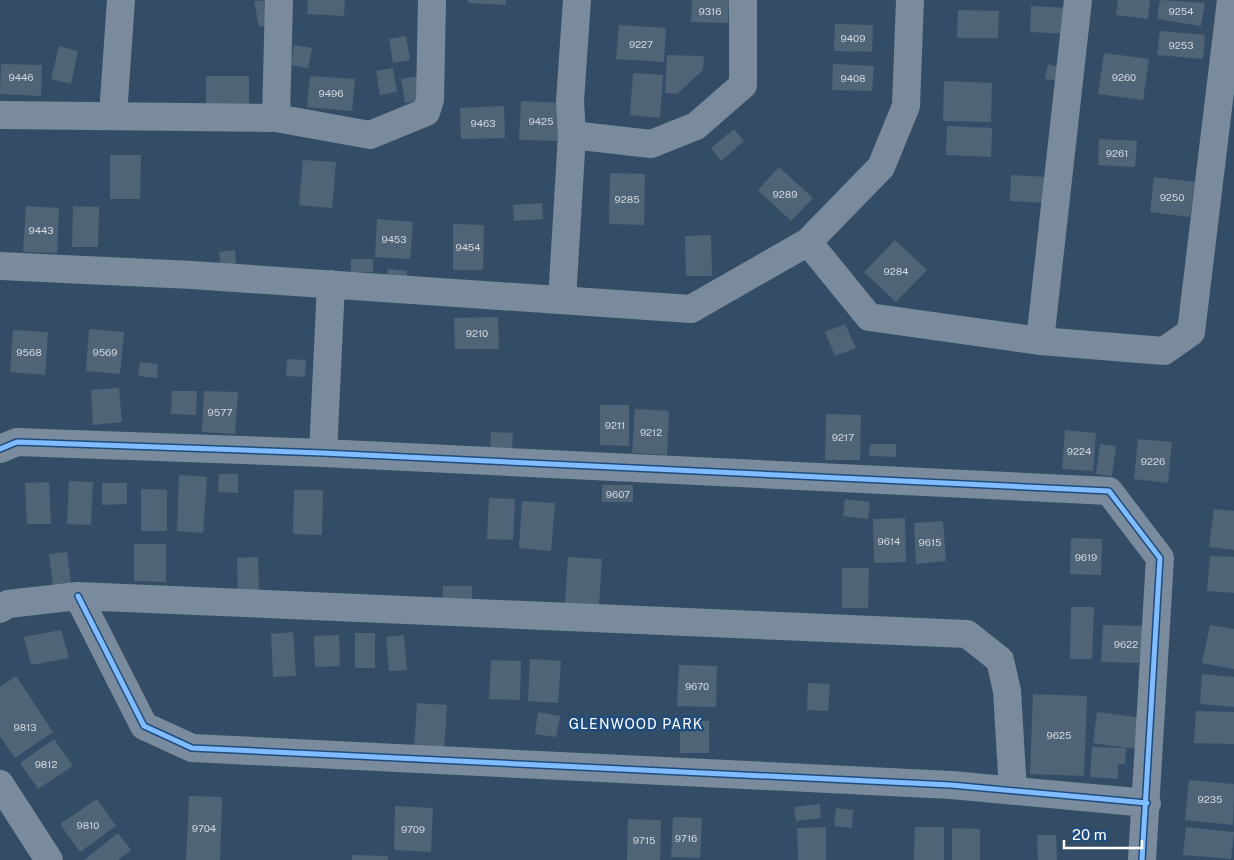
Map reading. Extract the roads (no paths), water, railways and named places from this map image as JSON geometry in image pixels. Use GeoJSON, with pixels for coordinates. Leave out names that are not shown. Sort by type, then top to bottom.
{"type":"FeatureCollection","features":[{"type":"Feature","properties":{"kind":"street"},"geometry":{"type":"LineString","coordinates":[[114,114],[121,0]]}},
{"type":"Feature","properties":{"kind":"street"},"geometry":{"type":"LineString","coordinates":[[276,118],[279,0]]}},
{"type":"Feature","properties":{"kind":"street"},"geometry":{"type":"LineString","coordinates":[[0,115],[114,114],[276,118],[370,135],[426,112],[430,100],[432,0]]}},
{"type":"Feature","properties":{"kind":"street"},"geometry":{"type":"LineString","coordinates":[[562,300],[572,135],[570,101],[577,0]]}},
{"type":"Feature","properties":{"kind":"street"},"geometry":{"type":"LineString","coordinates":[[572,135],[651,144],[696,126],[743,86],[743,0]]}},
{"type":"Feature","properties":{"kind":"street"},"geometry":{"type":"LineString","coordinates":[[0,266],[331,284],[691,309],[808,242],[880,167],[906,106],[910,0]]}},
{"type":"Feature","properties":{"kind":"street"},"geometry":{"type":"LineString","coordinates":[[1040,340],[1078,0]]}},
{"type":"Feature","properties":{"kind":"street"},"geometry":{"type":"LineString","coordinates":[[808,242],[869,317],[1040,340],[1164,351],[1191,332],[1231,0]]}},
{"type":"Feature","properties":{"kind":"street"},"geometry":{"type":"LineString","coordinates":[[323,452],[331,284]]}},
{"type":"Feature","properties":{"kind":"street"},"geometry":{"type":"LineString","coordinates":[[0,448],[17,442],[323,452],[1109,492],[1160,558],[1142,860]]}},
{"type":"Feature","properties":{"kind":"street"},"geometry":{"type":"LineString","coordinates":[[78,596],[144,726],[192,748],[951,785],[1146,804]]}},
{"type":"Feature","properties":{"kind":"street"},"geometry":{"type":"LineString","coordinates":[[0,609],[8,604],[78,596],[967,634],[1000,660],[1007,691],[1014,791]]}},
{"type":"Feature","properties":{"kind":"street"},"geometry":{"type":"LineString","coordinates":[[0,784],[49,860]]}},
{"type":"Feature","properties":{"kind":"district","name":"GLENWOOD PARK"},"geometry":{"type":"Point","coordinates":[636,724]}}]}
